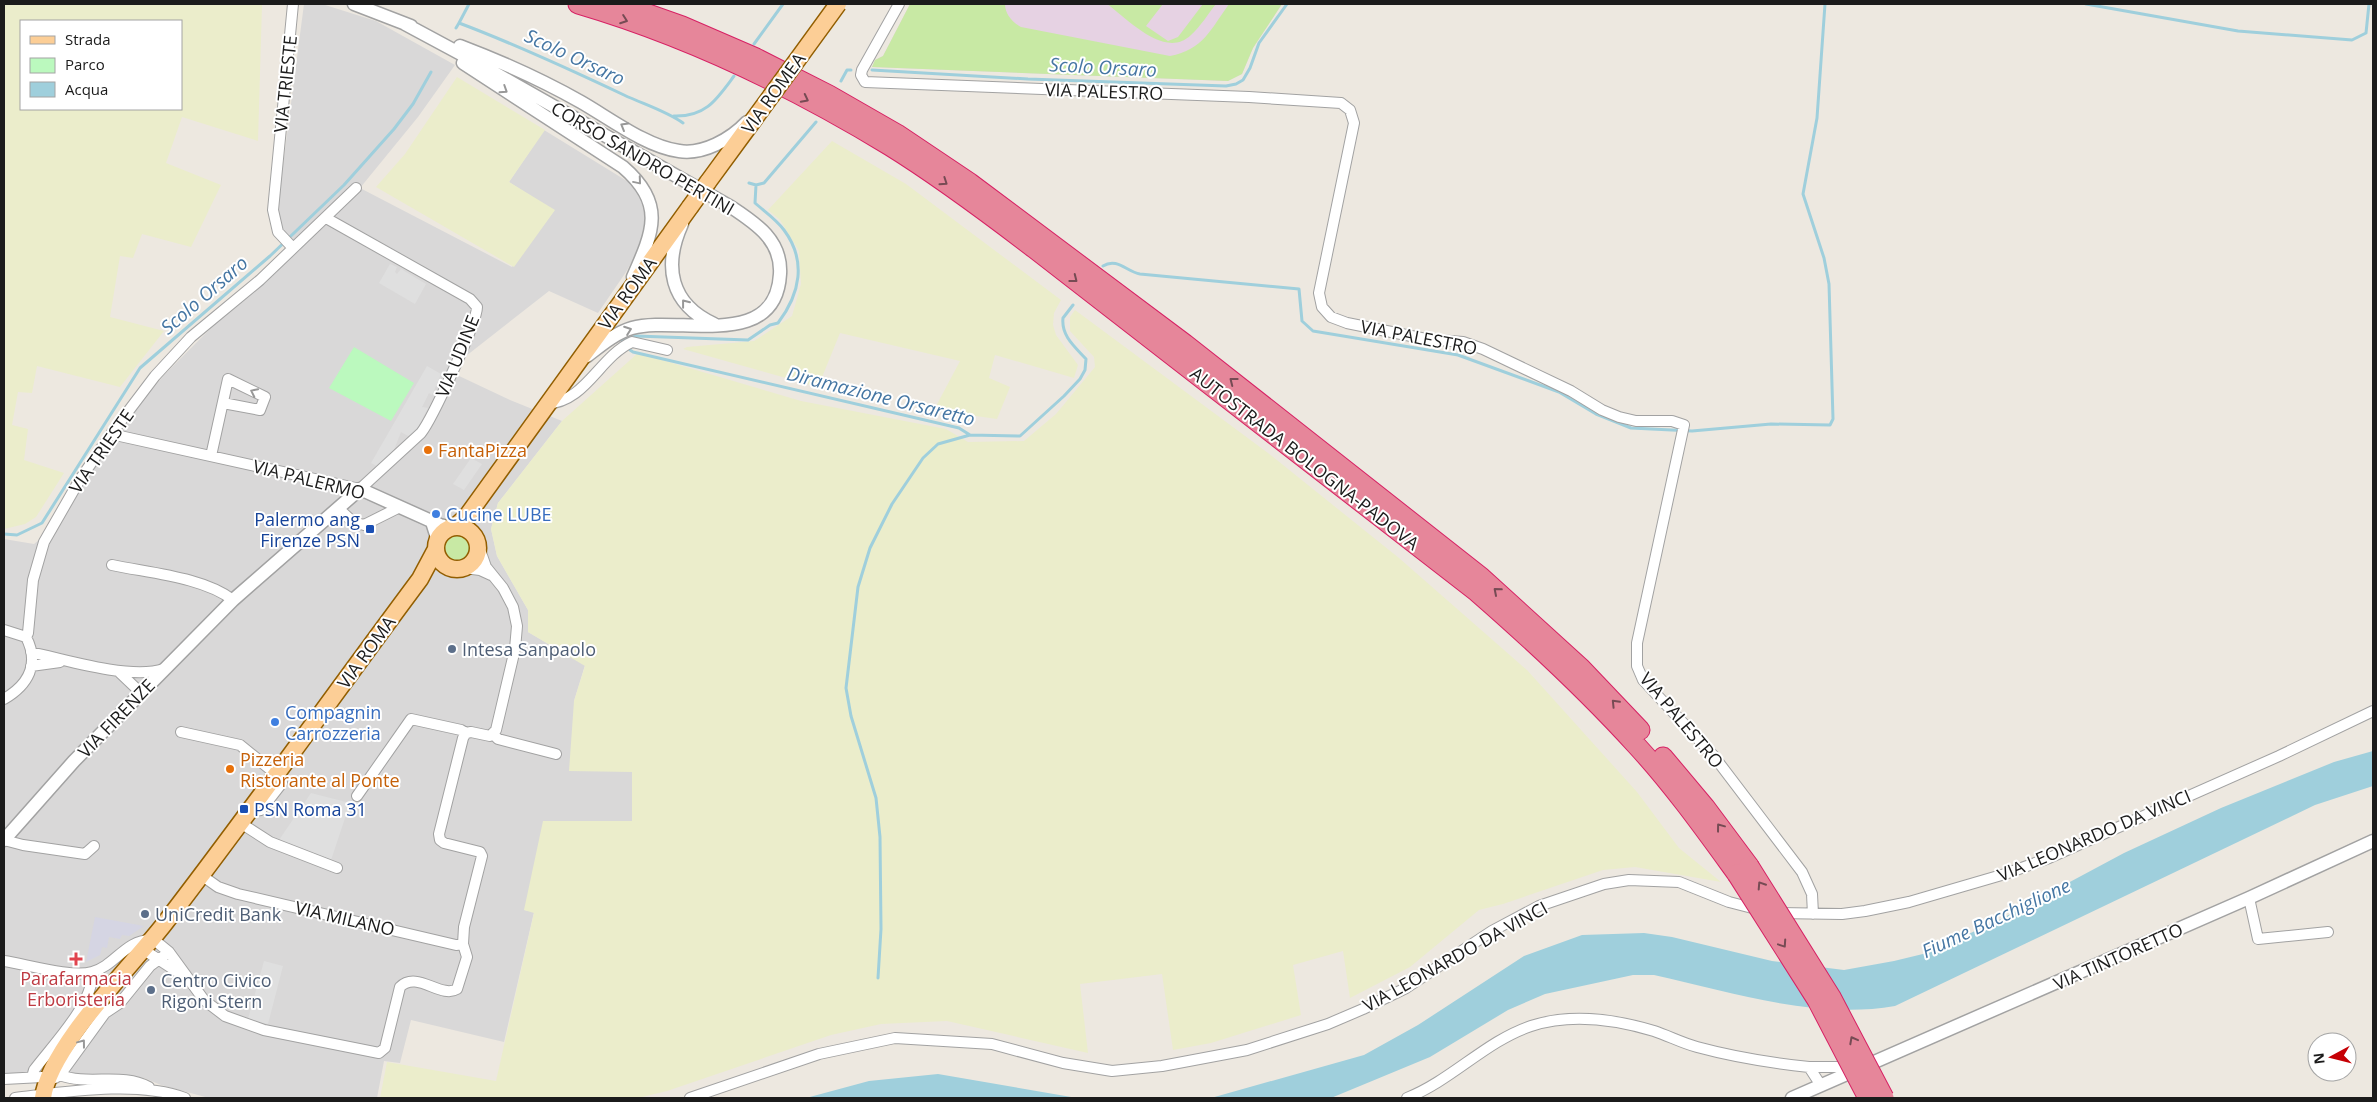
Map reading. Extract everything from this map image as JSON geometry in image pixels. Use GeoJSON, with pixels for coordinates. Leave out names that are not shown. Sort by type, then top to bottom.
{"type":"FeatureCollection","features":[{"type":"Feature","properties":{"kind":"highway","name":"AUTOSTRADA BOLOGNA-PADOVA"},"geometry":{"type":"LineString","coordinates":[[578,4],[675,38],[749,70],[820,106],[891,147],[964,196],[1019,237],[1477,592],[1531,639],[1638,746],[1695,817],[1743,870],[1831,997],[1884,1098]]}},
{"type":"Feature","properties":{"kind":"highway","name":"AUTOSTRADA BOLOGNA-PADOVA"},"geometry":{"type":"LineString","coordinates":[[620,4],[682,26],[756,58],[829,95],[897,134],[970,183],[1185,344],[1481,578],[1532,622],[1581,668],[1646,737],[1705,807],[1812,992],[1868,1098]]}},
{"type":"Feature","properties":{"kind":"main road","name":"VIA ROMEA"},"geometry":{"type":"LineString","coordinates":[[708,182],[838,4]]}},
{"type":"Feature","properties":{"kind":"main road","name":"VIA ROMA"},"geometry":{"type":"LineString","coordinates":[[454,528],[468,516],[546,404],[708,182]]}},
{"type":"Feature","properties":{"kind":"main road","name":"VIA ROMA"},"geometry":{"type":"LineString","coordinates":[[477,543],[475,516],[478,500]]}},
{"type":"Feature","properties":{"kind":"main road"},"geometry":{"type":"LineString","coordinates":[[420,579],[434,571],[458,568],[474,562],[477,543],[468,530],[454,528],[446,531],[437,545],[441,561],[458,568]]}},
{"type":"Feature","properties":{"kind":"main road","name":"VIA ROMA"},"geometry":{"type":"LineString","coordinates":[[43,1097],[50,1072],[61,1054],[149,943],[420,579],[437,545]]}},
{"type":"Feature","properties":{"kind":"street","name":"VIA TRIESTE"},"geometry":{"type":"LineString","coordinates":[[288,243],[274,222],[273,210],[293,4]]}},
{"type":"Feature","properties":{"kind":"street","name":"CORSO SANDRO PERTINI"},"geometry":{"type":"LineString","coordinates":[[354,4],[512,66],[662,147],[678,151],[701,149],[727,138],[743,126],[771,96]]}},
{"type":"Feature","properties":{"kind":"street","name":"VIA PALESTRO"},"geometry":{"type":"LineString","coordinates":[[899,4],[862,70],[862,79],[869,83],[1249,97],[1341,103],[1350,110],[1354,123],[1319,293],[1322,307],[1331,316],[1346,323],[1426,339],[1463,342],[1483,349],[1571,391],[1602,410],[1619,417],[1636,421],[1672,422],[1684,425],[1637,643],[1637,666],[1643,680],[1713,755],[1802,872],[1812,894],[1813,914]]}},
{"type":"Feature","properties":{"kind":"street","name":"CORSO SANDRO PERTINI"},"geometry":{"type":"LineString","coordinates":[[405,24],[498,87],[623,167],[642,186],[651,207],[652,229],[623,298]]}},
{"type":"Feature","properties":{"kind":"street","name":"CORSO SANDRO PERTINI"},"geometry":{"type":"LineString","coordinates":[[405,24],[731,207],[759,226],[771,240],[778,256],[779,285],[772,300],[758,315],[743,323],[724,326],[631,328],[613,337],[574,366]]}},
{"type":"Feature","properties":{"kind":"street","name":"VIA TRIESTE"},"geometry":{"type":"LineString","coordinates":[[4,699],[24,684],[31,666],[31,652],[26,637],[33,580],[44,542],[79,481],[111,434],[155,376],[191,337],[260,280],[288,243],[326,218],[356,188]]}},
{"type":"Feature","properties":{"kind":"street","name":"CORSO SANDRO PERTINI"},"geometry":{"type":"LineString","coordinates":[[690,207],[679,231],[672,260],[676,288],[682,301],[703,318],[724,326]]}},
{"type":"Feature","properties":{"kind":"street","name":"VIA UDINE"},"geometry":{"type":"LineString","coordinates":[[326,218],[470,299],[477,307],[448,382],[428,424],[360,489]]}},
{"type":"Feature","properties":{"kind":"street","name":"VIA ROMA"},"geometry":{"type":"LineString","coordinates":[[546,404],[560,403],[574,394],[621,349],[632,342],[667,350]]}},
{"type":"Feature","properties":{"kind":"street"},"geometry":{"type":"LineString","coordinates":[[211,456],[228,379],[265,397],[260,410],[223,403]]}},
{"type":"Feature","properties":{"kind":"street","name":"VIA PALERMO"},"geometry":{"type":"LineString","coordinates":[[111,434],[360,489],[432,522],[454,528]]}},
{"type":"Feature","properties":{"kind":"street","name":"VIA FIRENZE"},"geometry":{"type":"LineString","coordinates":[[94,846],[85,854],[24,846],[4,840],[74,761],[233,600],[360,489]]}},
{"type":"Feature","properties":{"kind":"street"},"geometry":{"type":"LineString","coordinates":[[338,508],[353,522],[364,525],[400,507]]}},
{"type":"Feature","properties":{"kind":"street"},"geometry":{"type":"LineString","coordinates":[[432,522],[437,545]]}},
{"type":"Feature","properties":{"kind":"street"},"geometry":{"type":"LineString","coordinates":[[477,543],[491,576],[508,596],[514,608],[517,626],[515,649],[494,735]]}},
{"type":"Feature","properties":{"kind":"street"},"geometry":{"type":"LineString","coordinates":[[112,565],[207,585],[224,592],[233,600]]}},
{"type":"Feature","properties":{"kind":"street"},"geometry":{"type":"LineString","coordinates":[[458,568],[480,570],[491,576]]}},
{"type":"Feature","properties":{"kind":"street"},"geometry":{"type":"LineString","coordinates":[[4,630],[26,637]]}},
{"type":"Feature","properties":{"kind":"street"},"geometry":{"type":"LineString","coordinates":[[31,652],[132,672],[147,673],[164,669]]}},
{"type":"Feature","properties":{"kind":"street"},"geometry":{"type":"LineString","coordinates":[[31,666],[41,663],[76,662]]}},
{"type":"Feature","properties":{"kind":"street"},"geometry":{"type":"LineString","coordinates":[[112,668],[143,689]]}},
{"type":"Feature","properties":{"kind":"street"},"geometry":{"type":"LineString","coordinates":[[132,672],[144,680],[143,689]]}},
{"type":"Feature","properties":{"kind":"street","name":"VIA LEONARDO DA VINCI"},"geometry":{"type":"LineString","coordinates":[[690,1098],[819,1054],[894,1038],[992,1044],[1063,1063],[1112,1071],[1162,1066],[1220,1056],[1282,1040],[1328,1024],[1406,988],[1492,931],[1538,906],[1604,884],[1628,880],[1679,882],[1747,907],[1779,914],[1865,911],[1909,902],[2026,867],[2270,760],[2373,710]]}},
{"type":"Feature","properties":{"kind":"street"},"geometry":{"type":"LineString","coordinates":[[357,796],[411,719],[461,730],[466,733],[494,735],[498,739],[556,754]]}},
{"type":"Feature","properties":{"kind":"street"},"geometry":{"type":"LineString","coordinates":[[181,732],[240,745],[276,773]]}},
{"type":"Feature","properties":{"kind":"street"},"geometry":{"type":"LineString","coordinates":[[4,961],[75,973],[92,972],[102,968],[130,945],[149,943],[169,952],[204,1000],[233,1020],[303,1038],[379,1053],[385,1048],[400,987],[411,980],[450,991],[457,989],[467,957],[463,944],[464,927],[482,856],[480,852],[444,843],[440,840],[439,834],[463,738],[466,733]]}},
{"type":"Feature","properties":{"kind":"street"},"geometry":{"type":"LineString","coordinates":[[243,817],[270,842],[338,868]]}},
{"type":"Feature","properties":{"kind":"street","name":"VIA TINTORETTO"},"geometry":{"type":"LineString","coordinates":[[1792,1098],[1820,1084],[2249,898],[2373,841]]}},
{"type":"Feature","properties":{"kind":"street","name":"VIA MILANO"},"geometry":{"type":"LineString","coordinates":[[200,875],[218,887],[238,894],[456,945],[463,944]]}},
{"type":"Feature","properties":{"kind":"street"},"geometry":{"type":"LineString","coordinates":[[2249,898],[2258,939],[2328,932]]}},
{"type":"Feature","properties":{"kind":"street"},"geometry":{"type":"LineString","coordinates":[[149,943],[160,960],[187,979]]}},
{"type":"Feature","properties":{"kind":"street"},"geometry":{"type":"LineString","coordinates":[[169,952],[150,966],[120,1002],[105,1013],[58,1076],[137,1082],[151,1089],[185,1098]]}},
{"type":"Feature","properties":{"kind":"street"},"geometry":{"type":"LineString","coordinates":[[4,1079],[37,1077],[34,1070],[88,995],[93,980],[92,972]]}},
{"type":"Feature","properties":{"kind":"street"},"geometry":{"type":"LineString","coordinates":[[1407,1098],[1429,1089],[1501,1040],[1530,1027],[1558,1020],[1589,1018],[1628,1024],[1720,1053],[1809,1067],[1860,1067]]}},
{"type":"Feature","properties":{"kind":"street"},"geometry":{"type":"LineString","coordinates":[[1809,1067],[1820,1084]]}},
{"type":"Feature","properties":{"kind":"street"},"geometry":{"type":"LineString","coordinates":[[15,1098],[43,1097],[124,1088],[151,1089]]}},
{"type":"Feature","properties":{"kind":"shaded area"},"geometry":{"type":"Polygon","coordinates":[[[304,4],[322,4],[376,21],[455,65],[418,117],[360,188],[512,267],[554,211],[509,182],[544,130],[635,186],[642,194],[648,214],[645,238],[626,272],[598,313],[549,291],[466,356],[457,375],[510,400],[562,421],[498,503],[491,529],[497,556],[528,610],[528,632],[585,665],[574,701],[632,772],[632,821],[524,910],[534,912],[504,1042],[411,1020],[400,1063],[384,1061],[377,1098],[209,1098],[161,1085],[144,1078],[71,1075],[4,1076],[4,539],[34,544],[56,526],[114,435],[164,375],[216,323],[300,250],[280,227],[278,203],[304,4]]]}},
{"type":"Feature","properties":{"kind":"shaded area"},"geometry":{"type":"Polygon","coordinates":[[[910,4],[1282,4],[1253,48],[1242,74],[1228,81],[872,67],[875,60],[883,56],[910,4]]]}},
{"type":"Feature","properties":{"kind":"shaded area"},"geometry":{"type":"Polygon","coordinates":[[[390,264],[397,267],[395,272],[397,274],[401,269],[426,284],[415,304],[379,283],[390,264]]]}},
{"type":"Feature","properties":{"kind":"shaded area"},"geometry":{"type":"Polygon","coordinates":[[[427,366],[441,374],[432,395],[429,393],[422,407],[428,408],[417,429],[410,437],[401,432],[392,455],[382,469],[371,463],[427,366]]]}},
{"type":"Feature","properties":{"kind":"shaded area"},"geometry":{"type":"Polygon","coordinates":[[[471,458],[482,464],[464,490],[453,484],[471,458]]]}},
{"type":"Feature","properties":{"kind":"shaded area"},"geometry":{"type":"Polygon","coordinates":[[[311,793],[350,803],[331,860],[279,840],[311,793]]]}},
{"type":"Feature","properties":{"kind":"shaded area"},"geometry":{"type":"Polygon","coordinates":[[[95,917],[144,926],[129,936],[122,935],[120,939],[109,937],[107,948],[102,947],[100,955],[86,962],[95,917]]]}},
{"type":"Feature","properties":{"kind":"shaded area"},"geometry":{"type":"Polygon","coordinates":[[[264,961],[283,966],[268,1024],[248,1019],[264,961]]]}},
{"type":"Feature","properties":{"kind":"green space"},"geometry":{"type":"Polygon","coordinates":[[[4,4],[262,5],[258,141],[182,117],[166,163],[221,185],[191,247],[142,234],[133,258],[120,256],[110,317],[164,331],[120,387],[37,366],[32,393],[18,392],[12,425],[28,429],[24,460],[64,473],[36,517],[25,524],[4,529],[4,4]]]}},
{"type":"Feature","properties":{"kind":"green space"},"geometry":{"type":"Polygon","coordinates":[[[910,4],[1005,4],[1006,11],[1010,17],[1021,27],[1170,56],[1191,49],[1198,44],[1211,30],[1229,4],[1282,4],[1253,48],[1242,74],[1228,81],[872,67],[875,60],[883,56],[910,4]]]}},
{"type":"Feature","properties":{"kind":"green space"},"geometry":{"type":"Polygon","coordinates":[[[1107,4],[1163,4],[1146,26],[1168,41],[1178,37],[1203,4],[1216,4],[1191,35],[1181,41],[1170,43],[1147,34],[1107,4]]]}},
{"type":"Feature","properties":{"kind":"green space"},"geometry":{"type":"Polygon","coordinates":[[[457,77],[545,130],[509,182],[555,210],[514,267],[376,187],[405,154],[457,77]]]}},
{"type":"Feature","properties":{"kind":"green space"},"geometry":{"type":"Polygon","coordinates":[[[832,141],[906,184],[1061,300],[1054,313],[1053,325],[1056,335],[1078,365],[1074,378],[995,355],[989,378],[1010,387],[997,419],[934,410],[960,361],[840,333],[818,387],[683,349],[687,347],[754,341],[792,316],[801,284],[799,251],[780,220],[768,210],[832,141]]]}},
{"type":"Feature","properties":{"kind":"green space"},"geometry":{"type":"Polygon","coordinates":[[[1075,310],[1268,453],[1399,558],[1527,670],[1637,792],[1679,848],[1721,882],[1635,867],[1603,870],[1503,904],[1479,910],[1410,967],[1350,998],[1343,951],[1293,965],[1301,1015],[1211,1043],[1173,1050],[1162,974],[1080,984],[1088,1053],[947,1021],[881,1024],[831,1035],[667,1091],[638,1098],[380,1098],[387,1062],[496,1081],[534,913],[524,910],[543,821],[632,821],[632,772],[569,771],[574,701],[585,666],[528,632],[528,610],[497,556],[491,529],[498,503],[562,421],[638,353],[801,401],[946,429],[968,442],[1024,441],[1056,414],[1095,367],[1094,357],[1070,331],[1070,317],[1075,310]]]}},
{"type":"Feature","properties":{"kind":"green space"},"geometry":{"type":"Polygon","coordinates":[[[354,347],[414,383],[391,421],[329,388],[354,347]]]}},
{"type":"Feature","properties":{"kind":"green space"},"geometry":{"type":"Polygon","coordinates":[[[458,535],[467,539],[471,548],[467,557],[458,561],[449,557],[445,548],[449,539],[458,535]]]}},
{"type":"Feature","properties":{"kind":"water"},"geometry":{"type":"Polygon","coordinates":[[[2373,751],[2373,786],[2315,805],[1895,1006],[1865,1009],[1804,1007],[1743,996],[1654,975],[1633,975],[1545,994],[1508,1010],[1430,1057],[1331,1098],[1211,1098],[1364,1055],[1418,1025],[1524,956],[1582,935],[1644,933],[1672,937],[1772,961],[1844,970],[1927,953],[1999,920],[2124,853],[2221,808],[2334,762],[2373,751]]]}},
{"type":"Feature","properties":{"kind":"water"},"geometry":{"type":"Polygon","coordinates":[[[938,1074],[1077,1098],[806,1098],[869,1081],[938,1074]]]}},
{"type":"Feature","properties":{"kind":"waterway"},"geometry":{"type":"LineString","coordinates":[[459,23],[469,4]]}},
{"type":"Feature","properties":{"kind":"waterway"},"geometry":{"type":"LineString","coordinates":[[754,44],[783,4]]}},
{"type":"Feature","properties":{"kind":"waterway","name":"Scolo Orsaro"},"geometry":{"type":"LineString","coordinates":[[872,70],[1028,79],[1226,86],[1243,80],[1250,68],[1259,43],[1287,4]]}},
{"type":"Feature","properties":{"kind":"waterway","name":"Diramazione Orsaretto"},"geometry":{"type":"LineString","coordinates":[[1103,266],[1113,263],[1140,274],[1299,289],[1302,321],[1313,331],[1458,355],[1559,392],[1596,414],[1631,428],[1692,431],[1771,424],[1830,425],[1833,419],[1829,284],[1824,258],[1803,194],[1817,118],[1825,4]]}},
{"type":"Feature","properties":{"kind":"waterway","name":"Diramazione Orsaretto"},"geometry":{"type":"LineString","coordinates":[[2086,4],[2238,31],[2352,40],[2366,33],[2369,4]]}},
{"type":"Feature","properties":{"kind":"waterway","name":"Scolo Orsaro"},"geometry":{"type":"LineString","coordinates":[[456,28],[459,23],[501,39],[662,111],[683,123]]}},
{"type":"Feature","properties":{"kind":"waterway","name":"Scolo Orsaro"},"geometry":{"type":"LineString","coordinates":[[841,81],[847,70],[851,70]]}},
{"type":"Feature","properties":{"kind":"waterway","name":"Scolo Orsaro"},"geometry":{"type":"LineString","coordinates":[[4,534],[17,535],[42,523],[140,368],[270,256],[344,185],[394,129],[413,104],[431,72]]}},
{"type":"Feature","properties":{"kind":"waterway"},"geometry":{"type":"LineString","coordinates":[[674,116],[685,116],[703,110],[716,99],[734,76]]}},
{"type":"Feature","properties":{"kind":"waterway","name":"Scolo Orsaro"},"geometry":{"type":"LineString","coordinates":[[749,183],[756,185],[764,183],[816,122]]}},
{"type":"Feature","properties":{"kind":"waterway","name":"Diramazione Orsaretto"},"geometry":{"type":"LineString","coordinates":[[622,341],[636,336],[748,340],[770,325],[778,323],[786,312],[796,289],[798,265],[796,254],[784,230],[755,203],[756,185]]}},
{"type":"Feature","properties":{"kind":"waterway","name":"Diramazione Orsaretto"},"geometry":{"type":"LineString","coordinates":[[630,350],[959,428],[970,435],[1020,436],[1064,396],[1080,379],[1085,370],[1086,359],[1073,346],[1064,330],[1063,318],[1073,305]]}},
{"type":"Feature","properties":{"kind":"waterway"},"geometry":{"type":"LineString","coordinates":[[878,978],[881,929],[880,837],[876,798],[851,716],[846,688],[858,587],[870,548],[892,504],[923,458],[938,444],[970,435]]}},
{"type":"Feature","properties":{"kind":"place","name":"FantaPizza"},"geometry":{"type":"Point","coordinates":[428,450]}},
{"type":"Feature","properties":{"kind":"place","name":"Cucine LUBE"},"geometry":{"type":"Point","coordinates":[436,514]}},
{"type":"Feature","properties":{"kind":"place","name":"Palermo ang Firenze PSN"},"geometry":{"type":"Point","coordinates":[370,529]}},
{"type":"Feature","properties":{"kind":"place","name":"Intesa Sanpaolo"},"geometry":{"type":"Point","coordinates":[452,649]}},
{"type":"Feature","properties":{"kind":"place","name":"Compagnin Carrozzeria"},"geometry":{"type":"Point","coordinates":[275,722]}},
{"type":"Feature","properties":{"kind":"place","name":"Pizzeria Ristorante al Ponte"},"geometry":{"type":"Point","coordinates":[230,769]}},
{"type":"Feature","properties":{"kind":"place","name":"PSN Roma 31"},"geometry":{"type":"Point","coordinates":[244,809]}},
{"type":"Feature","properties":{"kind":"place","name":"UniCredit Bank"},"geometry":{"type":"Point","coordinates":[145,914]}},
{"type":"Feature","properties":{"kind":"place","name":"Parafarmacia Erboristeria"},"geometry":{"type":"Point","coordinates":[76,959]}},
{"type":"Feature","properties":{"kind":"place","name":"Centro Civico Rigoni Stern"},"geometry":{"type":"Point","coordinates":[151,990]}},
{"type":"Feature","properties":{"kind":"water label","name":"Fiume Bacchiglione"},"geometry":{"type":"Point","coordinates":[1996,918]}}]}
